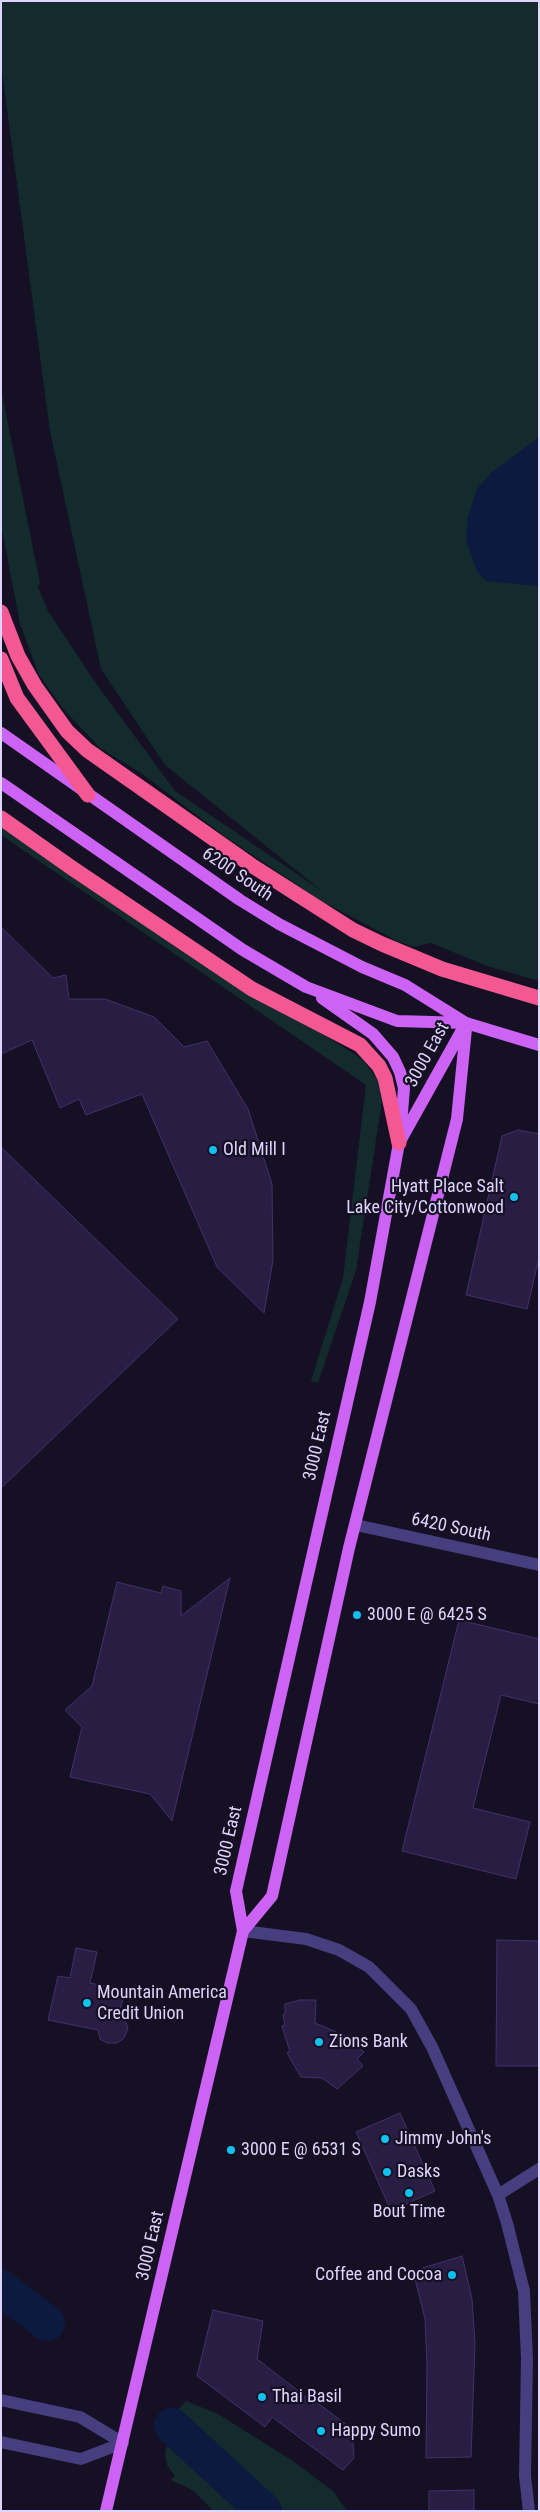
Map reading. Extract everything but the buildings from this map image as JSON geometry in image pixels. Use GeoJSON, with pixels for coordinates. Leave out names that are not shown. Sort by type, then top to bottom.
{"type":"FeatureCollection","features":[{"type":"Feature","properties":{"kind":"highway"},"geometry":{"type":"LineString","coordinates":[[1,612],[18,656],[35,686],[67,731],[87,750],[251,865],[353,930],[442,969],[539,998]]}},
{"type":"Feature","properties":{"kind":"highway"},"geometry":{"type":"LineString","coordinates":[[1,659],[16,698],[88,795]]}},
{"type":"Feature","properties":{"kind":"highway"},"geometry":{"type":"LineString","coordinates":[[1,818],[252,989],[360,1046],[375,1060],[385,1078],[399,1143]]}},
{"type":"Feature","properties":{"kind":"main road","name":"6200 South"},"geometry":{"type":"LineString","coordinates":[[1,733],[240,900],[279,924],[362,966],[405,985],[466,1023]]}},
{"type":"Feature","properties":{"kind":"main road","name":"6200 South"},"geometry":{"type":"LineString","coordinates":[[1,783],[243,950],[306,987],[397,1021],[466,1023],[539,1045]]}},
{"type":"Feature","properties":{"kind":"main road"},"geometry":{"type":"LineString","coordinates":[[306,987],[367,1029],[384,1045],[393,1057],[400,1072],[404,1088],[399,1143]]}},
{"type":"Feature","properties":{"kind":"main road","name":"3000 East"},"geometry":{"type":"LineString","coordinates":[[106,2511],[243,1931],[236,1891],[370,1302],[399,1143],[466,1023]]}},
{"type":"Feature","properties":{"kind":"main road","name":"3000 East"},"geometry":{"type":"LineString","coordinates":[[243,1931],[272,1896],[356,1524],[457,1119],[466,1023]]}},
{"type":"Feature","properties":{"kind":"street","name":"6420 South"},"geometry":{"type":"LineString","coordinates":[[356,1524],[539,1565]]}},
{"type":"Feature","properties":{"kind":"street"},"geometry":{"type":"LineString","coordinates":[[243,1931],[306,1939],[339,1950],[369,1967],[411,2009],[432,2047],[498,2195],[524,2290],[526,2359],[525,2476],[529,2511]]}},
{"type":"Feature","properties":{"kind":"street"},"geometry":{"type":"LineString","coordinates":[[498,2195],[539,2169]]}},
{"type":"Feature","properties":{"kind":"street"},"geometry":{"type":"LineString","coordinates":[[1,2400],[80,2417],[123,2443]]}},
{"type":"Feature","properties":{"kind":"street"},"geometry":{"type":"LineString","coordinates":[[1,2442],[80,2459],[123,2443]]}},
{"type":"Feature","properties":{"kind":"green space"},"geometry":{"type":"Polygon","coordinates":[[[1,1],[539,1],[539,981],[487,966],[431,943],[414,947],[397,941],[318,899],[223,835],[141,773],[100,748],[64,710],[39,675],[20,624],[1,524],[1,389],[40,583],[38,587],[48,611],[95,682],[175,791],[322,891],[165,765],[101,669],[50,431],[1,64],[1,1]]]}},
{"type":"Feature","properties":{"kind":"green space"},"geometry":{"type":"Polygon","coordinates":[[[1,826],[62,869],[362,1059],[378,1080],[382,1101],[356,1270],[318,1383],[311,1381],[343,1278],[366,1085],[1,835],[1,826]]]}},
{"type":"Feature","properties":{"kind":"green space"},"geometry":{"type":"Polygon","coordinates":[[[186,2401],[218,2414],[293,2461],[333,2491],[347,2511],[213,2511],[194,2491],[171,2480],[175,2476],[167,2465],[165,2453],[176,2412],[186,2401]]]}},
{"type":"Feature","properties":{"kind":"water"},"geometry":{"type":"Polygon","coordinates":[[[539,437],[539,586],[486,581],[477,571],[466,540],[468,516],[477,489],[491,473],[539,437]]]}},
{"type":"Feature","properties":{"kind":"waterway"},"geometry":{"type":"LineString","coordinates":[[1,2288],[47,2323]]}},
{"type":"Feature","properties":{"kind":"waterway"},"geometry":{"type":"LineString","coordinates":[[172,2426],[264,2511]]}},
{"type":"Feature","properties":{"kind":"place","name":"Old Mill I"},"geometry":{"type":"Point","coordinates":[213,1150]}},
{"type":"Feature","properties":{"kind":"place","name":"Hyatt Place Salt Lake City/Cottonwood"},"geometry":{"type":"Point","coordinates":[514,1197]}},
{"type":"Feature","properties":{"kind":"place","name":"3000 E @ 6425 S"},"geometry":{"type":"Point","coordinates":[357,1615]}},
{"type":"Feature","properties":{"kind":"place","name":"Mountain America Credit Union"},"geometry":{"type":"Point","coordinates":[87,2003]}},
{"type":"Feature","properties":{"kind":"place","name":"Zions Bank"},"geometry":{"type":"Point","coordinates":[319,2042]}},
{"type":"Feature","properties":{"kind":"place","name":"Jimmy John's"},"geometry":{"type":"Point","coordinates":[385,2139]}},
{"type":"Feature","properties":{"kind":"place","name":"3000 E @ 6531 S"},"geometry":{"type":"Point","coordinates":[231,2150]}},
{"type":"Feature","properties":{"kind":"place","name":"Dasks"},"geometry":{"type":"Point","coordinates":[387,2172]}},
{"type":"Feature","properties":{"kind":"place","name":"Bout Time"},"geometry":{"type":"Point","coordinates":[409,2193]}},
{"type":"Feature","properties":{"kind":"place","name":"Coffee and Cocoa"},"geometry":{"type":"Point","coordinates":[452,2275]}},
{"type":"Feature","properties":{"kind":"place","name":"Thai Basil"},"geometry":{"type":"Point","coordinates":[262,2397]}},
{"type":"Feature","properties":{"kind":"place","name":"Happy Sumo"},"geometry":{"type":"Point","coordinates":[321,2431]}}]}
